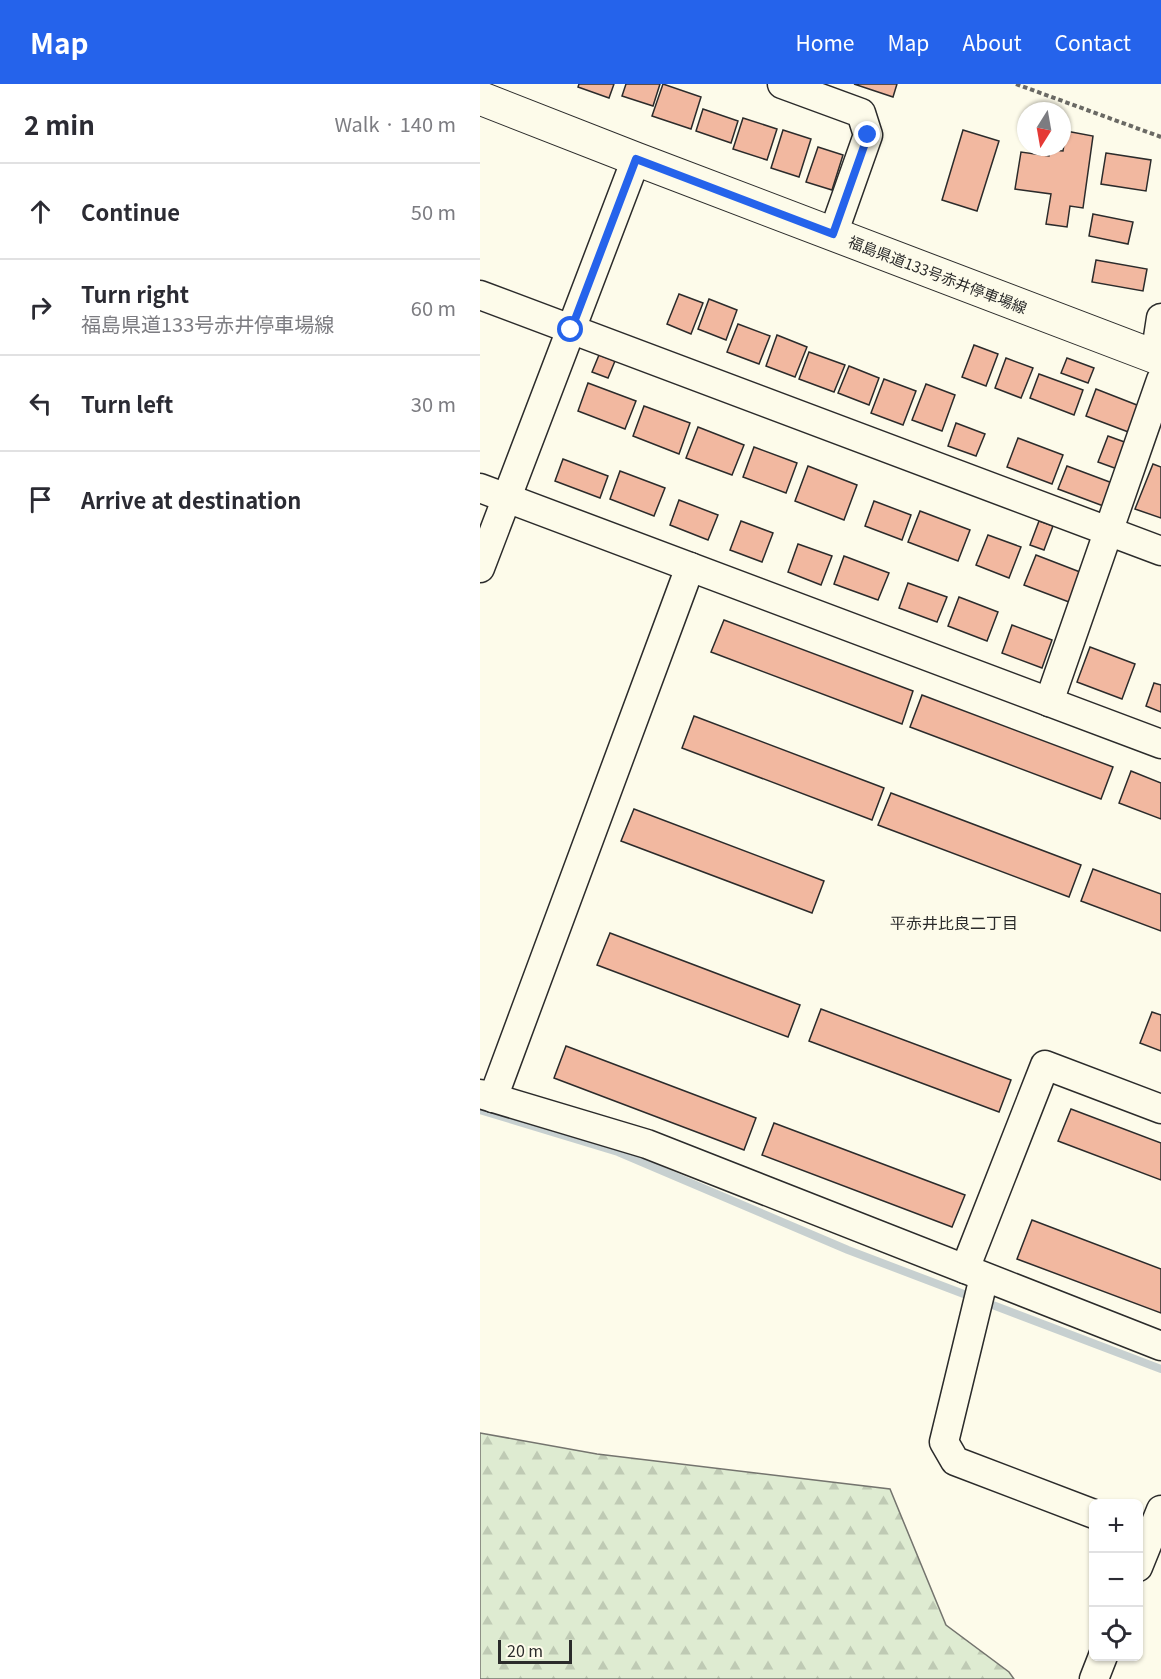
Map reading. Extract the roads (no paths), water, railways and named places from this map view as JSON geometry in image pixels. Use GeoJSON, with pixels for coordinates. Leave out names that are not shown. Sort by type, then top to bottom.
{"type":"FeatureCollection","features":[{"type":"Feature","properties":{"kind":"main road","name":"福島県道133号赤井停車場線"},"geometry":{"type":"LineString","coordinates":[[480,98],[833,234],[1159,365]]}},
{"type":"Feature","properties":{"kind":"street"},"geometry":{"type":"LineString","coordinates":[[782,84],[861,112],[868,135],[833,234]]}},
{"type":"Feature","properties":{"kind":"street"},"geometry":{"type":"LineString","coordinates":[[480,568],[636,159]]}},
{"type":"Feature","properties":{"kind":"street"},"geometry":{"type":"LineString","coordinates":[[480,295],[1161,551]]}},
{"type":"Feature","properties":{"kind":"street"},"geometry":{"type":"LineString","coordinates":[[1049,702],[1108,532],[1159,365],[1161,318]]}},
{"type":"Feature","properties":{"kind":"street"},"geometry":{"type":"LineString","coordinates":[[480,488],[1161,744]]}},
{"type":"Feature","properties":{"kind":"street"},"geometry":{"type":"LineString","coordinates":[[690,567],[487,1096],[647,1144],[976,1287],[1161,1347]]}},
{"type":"Feature","properties":{"kind":"street"},"geometry":{"type":"LineString","coordinates":[[1089,1512],[955,1461],[944,1442],[976,1287],[1045,1065],[1161,1109]]}},
{"type":"Feature","properties":{"kind":"street"},"geometry":{"type":"LineString","coordinates":[[1143,1554],[1153,1529]]}},
{"type":"Feature","properties":{"kind":"street"},"geometry":{"type":"LineString","coordinates":[[1094,1679],[1101,1661]]}},
{"type":"Feature","properties":{"kind":"waterway"},"geometry":{"type":"LineString","coordinates":[[480,1110],[618,1152],[848,1250],[1161,1369]]}},
{"type":"Feature","properties":{"kind":"district","name":"平赤井比良二丁目"},"geometry":{"type":"Point","coordinates":[954,922]}}]}
